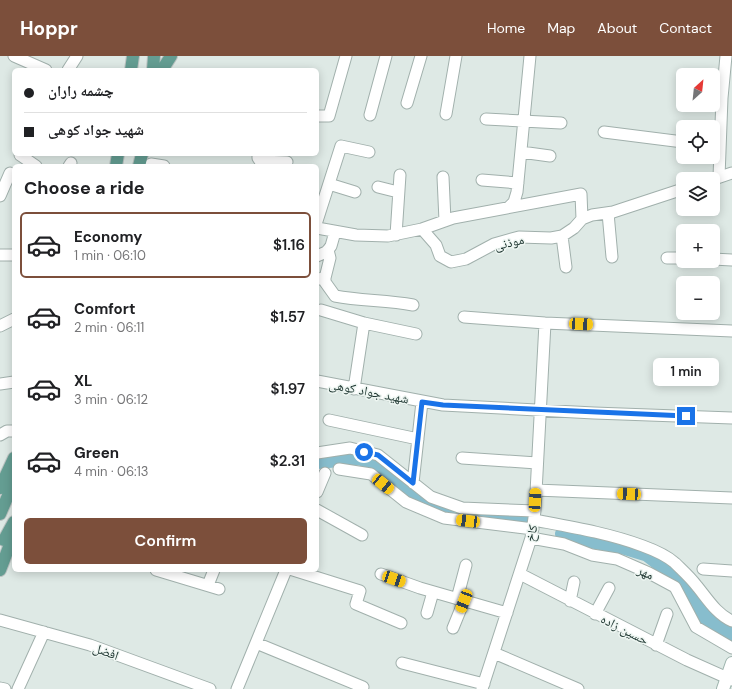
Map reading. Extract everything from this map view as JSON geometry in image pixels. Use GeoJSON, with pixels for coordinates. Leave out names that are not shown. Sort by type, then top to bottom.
{"type":"FeatureCollection","features":[{"type":"Feature","properties":{"kind":"main road"},"geometry":{"type":"LineString","coordinates":[[131,68],[133,56]]}},
{"type":"Feature","properties":{"kind":"main road"},"geometry":{"type":"LineString","coordinates":[[153,68],[154,56]]}},
{"type":"Feature","properties":{"kind":"main road"},"geometry":{"type":"LineString","coordinates":[[163,68],[171,56]]}},
{"type":"Feature","properties":{"kind":"main road"},"geometry":{"type":"LineString","coordinates":[[0,488],[12,462]]}},
{"type":"Feature","properties":{"kind":"main road"},"geometry":{"type":"LineString","coordinates":[[0,514],[12,487]]}},
{"type":"Feature","properties":{"kind":"main road"},"geometry":{"type":"LineString","coordinates":[[0,548],[12,526]]}},
{"type":"Feature","properties":{"kind":"main road"},"geometry":{"type":"LineString","coordinates":[[0,570],[12,539]]}},
{"type":"Feature","properties":{"kind":"street"},"geometry":{"type":"LineString","coordinates":[[14,56],[41,68]]}},
{"type":"Feature","properties":{"kind":"street"},"geometry":{"type":"LineString","coordinates":[[69,68],[77,56]]}},
{"type":"Feature","properties":{"kind":"street"},"geometry":{"type":"LineString","coordinates":[[319,116],[329,116],[346,56]]}},
{"type":"Feature","properties":{"kind":"street"},"geometry":{"type":"LineString","coordinates":[[370,114],[386,56]]}},
{"type":"Feature","properties":{"kind":"street"},"geometry":{"type":"LineString","coordinates":[[407,103],[421,56]]}},
{"type":"Feature","properties":{"kind":"street"},"geometry":{"type":"LineString","coordinates":[[446,114],[456,56]]}},
{"type":"Feature","properties":{"kind":"street"},"geometry":{"type":"LineString","coordinates":[[509,207],[514,202],[517,192],[530,56]]}},
{"type":"Feature","properties":{"kind":"street"},"geometry":{"type":"LineString","coordinates":[[720,132],[727,99],[726,56]]}},
{"type":"Feature","properties":{"kind":"street"},"geometry":{"type":"LineString","coordinates":[[486,119],[561,123]]}},
{"type":"Feature","properties":{"kind":"street"},"geometry":{"type":"LineString","coordinates":[[604,132],[676,141]]}},
{"type":"Feature","properties":{"kind":"street"},"geometry":{"type":"LineString","coordinates":[[319,215],[341,146],[369,152]]}},
{"type":"Feature","properties":{"kind":"street"},"geometry":{"type":"LineString","coordinates":[[521,152],[550,156]]}},
{"type":"Feature","properties":{"kind":"street"},"geometry":{"type":"LineString","coordinates":[[21,156],[33,164]]}},
{"type":"Feature","properties":{"kind":"street"},"geometry":{"type":"LineString","coordinates":[[258,156],[260,160],[287,162]]}},
{"type":"Feature","properties":{"kind":"street"},"geometry":{"type":"LineString","coordinates":[[0,196],[10,173]]}},
{"type":"Feature","properties":{"kind":"street"},"geometry":{"type":"LineString","coordinates":[[720,177],[732,173]]}},
{"type":"Feature","properties":{"kind":"street"},"geometry":{"type":"LineString","coordinates":[[396,235],[400,175]]}},
{"type":"Feature","properties":{"kind":"street"},"geometry":{"type":"LineString","coordinates":[[443,177],[445,221]]}},
{"type":"Feature","properties":{"kind":"street"},"geometry":{"type":"LineString","coordinates":[[482,180],[518,183]]}},
{"type":"Feature","properties":{"kind":"street"},"geometry":{"type":"LineString","coordinates":[[329,184],[355,192]]}},
{"type":"Feature","properties":{"kind":"street"},"geometry":{"type":"LineString","coordinates":[[378,187],[398,192]]}},
{"type":"Feature","properties":{"kind":"street"},"geometry":{"type":"LineString","coordinates":[[566,267],[562,236],[574,228],[582,219],[592,215],[608,213],[676,191]]}},
{"type":"Feature","properties":{"kind":"street"},"geometry":{"type":"LineString","coordinates":[[319,228],[356,235],[396,235],[422,229],[454,218],[581,194],[582,219]]}},
{"type":"Feature","properties":{"kind":"street"},"geometry":{"type":"LineString","coordinates":[[608,213],[612,257]]}},
{"type":"Feature","properties":{"kind":"street","name":"موذنی"},"geometry":{"type":"LineString","coordinates":[[422,229],[436,245],[440,256],[451,262],[466,259],[494,244],[520,237],[551,238],[562,236]]}},
{"type":"Feature","properties":{"kind":"street"},"geometry":{"type":"LineString","coordinates":[[319,255],[326,252],[331,246],[335,232]]}},
{"type":"Feature","properties":{"kind":"street"},"geometry":{"type":"LineString","coordinates":[[328,250],[330,258],[321,279],[335,296],[353,299],[399,302],[413,305]]}},
{"type":"Feature","properties":{"kind":"street"},"geometry":{"type":"LineString","coordinates":[[0,255],[12,255]]}},
{"type":"Feature","properties":{"kind":"street"},"geometry":{"type":"LineString","coordinates":[[667,258],[676,258]]}},
{"type":"Feature","properties":{"kind":"street"},"geometry":{"type":"LineString","coordinates":[[720,259],[732,260]]}},
{"type":"Feature","properties":{"kind":"street"},"geometry":{"type":"LineString","coordinates":[[321,310],[364,323],[416,334]]}},
{"type":"Feature","properties":{"kind":"street"},"geometry":{"type":"LineString","coordinates":[[464,317],[545,323],[732,331]]}},
{"type":"Feature","properties":{"kind":"street"},"geometry":{"type":"LineString","coordinates":[[0,326],[12,320]]}},
{"type":"Feature","properties":{"kind":"street"},"geometry":{"type":"LineString","coordinates":[[354,389],[364,323]]}},
{"type":"Feature","properties":{"kind":"street","name":"کاخ"},"geometry":{"type":"LineString","coordinates":[[483,687],[520,574],[533,524],[545,323]]}},
{"type":"Feature","properties":{"kind":"street","name":"شهید جواد کوهی"},"geometry":{"type":"LineString","coordinates":[[319,381],[443,405],[732,418]]}},
{"type":"Feature","properties":{"kind":"street"},"geometry":{"type":"LineString","coordinates":[[0,384],[12,382]]}},
{"type":"Feature","properties":{"kind":"street"},"geometry":{"type":"LineString","coordinates":[[413,483],[422,402]]}},
{"type":"Feature","properties":{"kind":"street"},"geometry":{"type":"LineString","coordinates":[[329,420],[418,439]]}},
{"type":"Feature","properties":{"kind":"street"},"geometry":{"type":"LineString","coordinates":[[319,453],[350,448],[378,455],[431,497],[462,508],[533,524],[611,536],[657,551],[674,562],[714,607],[725,618],[732,621]]}},
{"type":"Feature","properties":{"kind":"street"},"geometry":{"type":"LineString","coordinates":[[462,458],[537,463]]}},
{"type":"Feature","properties":{"kind":"street"},"geometry":{"type":"LineString","coordinates":[[338,469],[371,474],[406,502],[444,518],[533,524]]}},
{"type":"Feature","properties":{"kind":"street"},"geometry":{"type":"LineString","coordinates":[[536,490],[732,498]]}},
{"type":"Feature","properties":{"kind":"street"},"geometry":{"type":"LineString","coordinates":[[319,511],[362,535]]}},
{"type":"Feature","properties":{"kind":"street","name":"مهر"},"geometry":{"type":"LineString","coordinates":[[533,524],[564,544],[592,555],[616,559],[649,573],[675,587],[696,627],[732,648]]}},
{"type":"Feature","properties":{"kind":"street"},"geometry":{"type":"LineString","coordinates":[[453,628],[466,565]]}},
{"type":"Feature","properties":{"kind":"street"},"geometry":{"type":"LineString","coordinates":[[703,569],[732,571]]}},
{"type":"Feature","properties":{"kind":"street"},"geometry":{"type":"LineString","coordinates":[[163,572],[219,589]]}},
{"type":"Feature","properties":{"kind":"street"},"geometry":{"type":"LineString","coordinates":[[208,585],[213,572]]}},
{"type":"Feature","properties":{"kind":"street"},"geometry":{"type":"LineString","coordinates":[[237,689],[285,572]]}},
{"type":"Feature","properties":{"kind":"street"},"geometry":{"type":"LineString","coordinates":[[299,572],[360,591],[356,604],[401,623]]}},
{"type":"Feature","properties":{"kind":"street"},"geometry":{"type":"LineString","coordinates":[[381,574],[433,592],[507,613]]}},
{"type":"Feature","properties":{"kind":"street","name":"حسین زاده"},"geometry":{"type":"LineString","coordinates":[[520,574],[656,645],[729,678]]}},
{"type":"Feature","properties":{"kind":"street"},"geometry":{"type":"LineString","coordinates":[[570,601],[574,582]]}},
{"type":"Feature","properties":{"kind":"street"},"geometry":{"type":"LineString","coordinates":[[595,614],[609,588]]}},
{"type":"Feature","properties":{"kind":"street"},"geometry":{"type":"LineString","coordinates":[[427,612],[433,592]]}},
{"type":"Feature","properties":{"kind":"street"},"geometry":{"type":"LineString","coordinates":[[656,645],[667,614]]}},
{"type":"Feature","properties":{"kind":"street","name":"افضل"},"geometry":{"type":"LineString","coordinates":[[0,620],[90,645],[210,689]]}},
{"type":"Feature","properties":{"kind":"street"},"geometry":{"type":"LineString","coordinates":[[18,689],[44,632]]}},
{"type":"Feature","properties":{"kind":"street"},"geometry":{"type":"LineString","coordinates":[[256,643],[363,687]]}},
{"type":"Feature","properties":{"kind":"street"},"geometry":{"type":"LineString","coordinates":[[494,653],[578,689]]}},
{"type":"Feature","properties":{"kind":"street"},"geometry":{"type":"LineString","coordinates":[[402,663],[483,687]]}},
{"type":"Feature","properties":{"kind":"street"},"geometry":{"type":"LineString","coordinates":[[722,689],[729,678],[732,663]]}},
{"type":"Feature","properties":{"kind":"street"},"geometry":{"type":"LineString","coordinates":[[0,688],[5,689]]}},
{"type":"Feature","properties":{"kind":"waterway"},"geometry":{"type":"LineString","coordinates":[[319,460],[362,456],[403,492],[418,502],[442,512],[522,522]]}},
{"type":"Feature","properties":{"kind":"waterway"},"geometry":{"type":"LineString","coordinates":[[564,534],[625,546],[648,553],[677,575],[703,615],[732,633]]}},
{"type":"Feature","properties":{"kind":"route"},"geometry":{"type":"LineString","coordinates":[[364,452],[378,455],[413,483],[422,402],[443,405],[686,416]]}}]}
